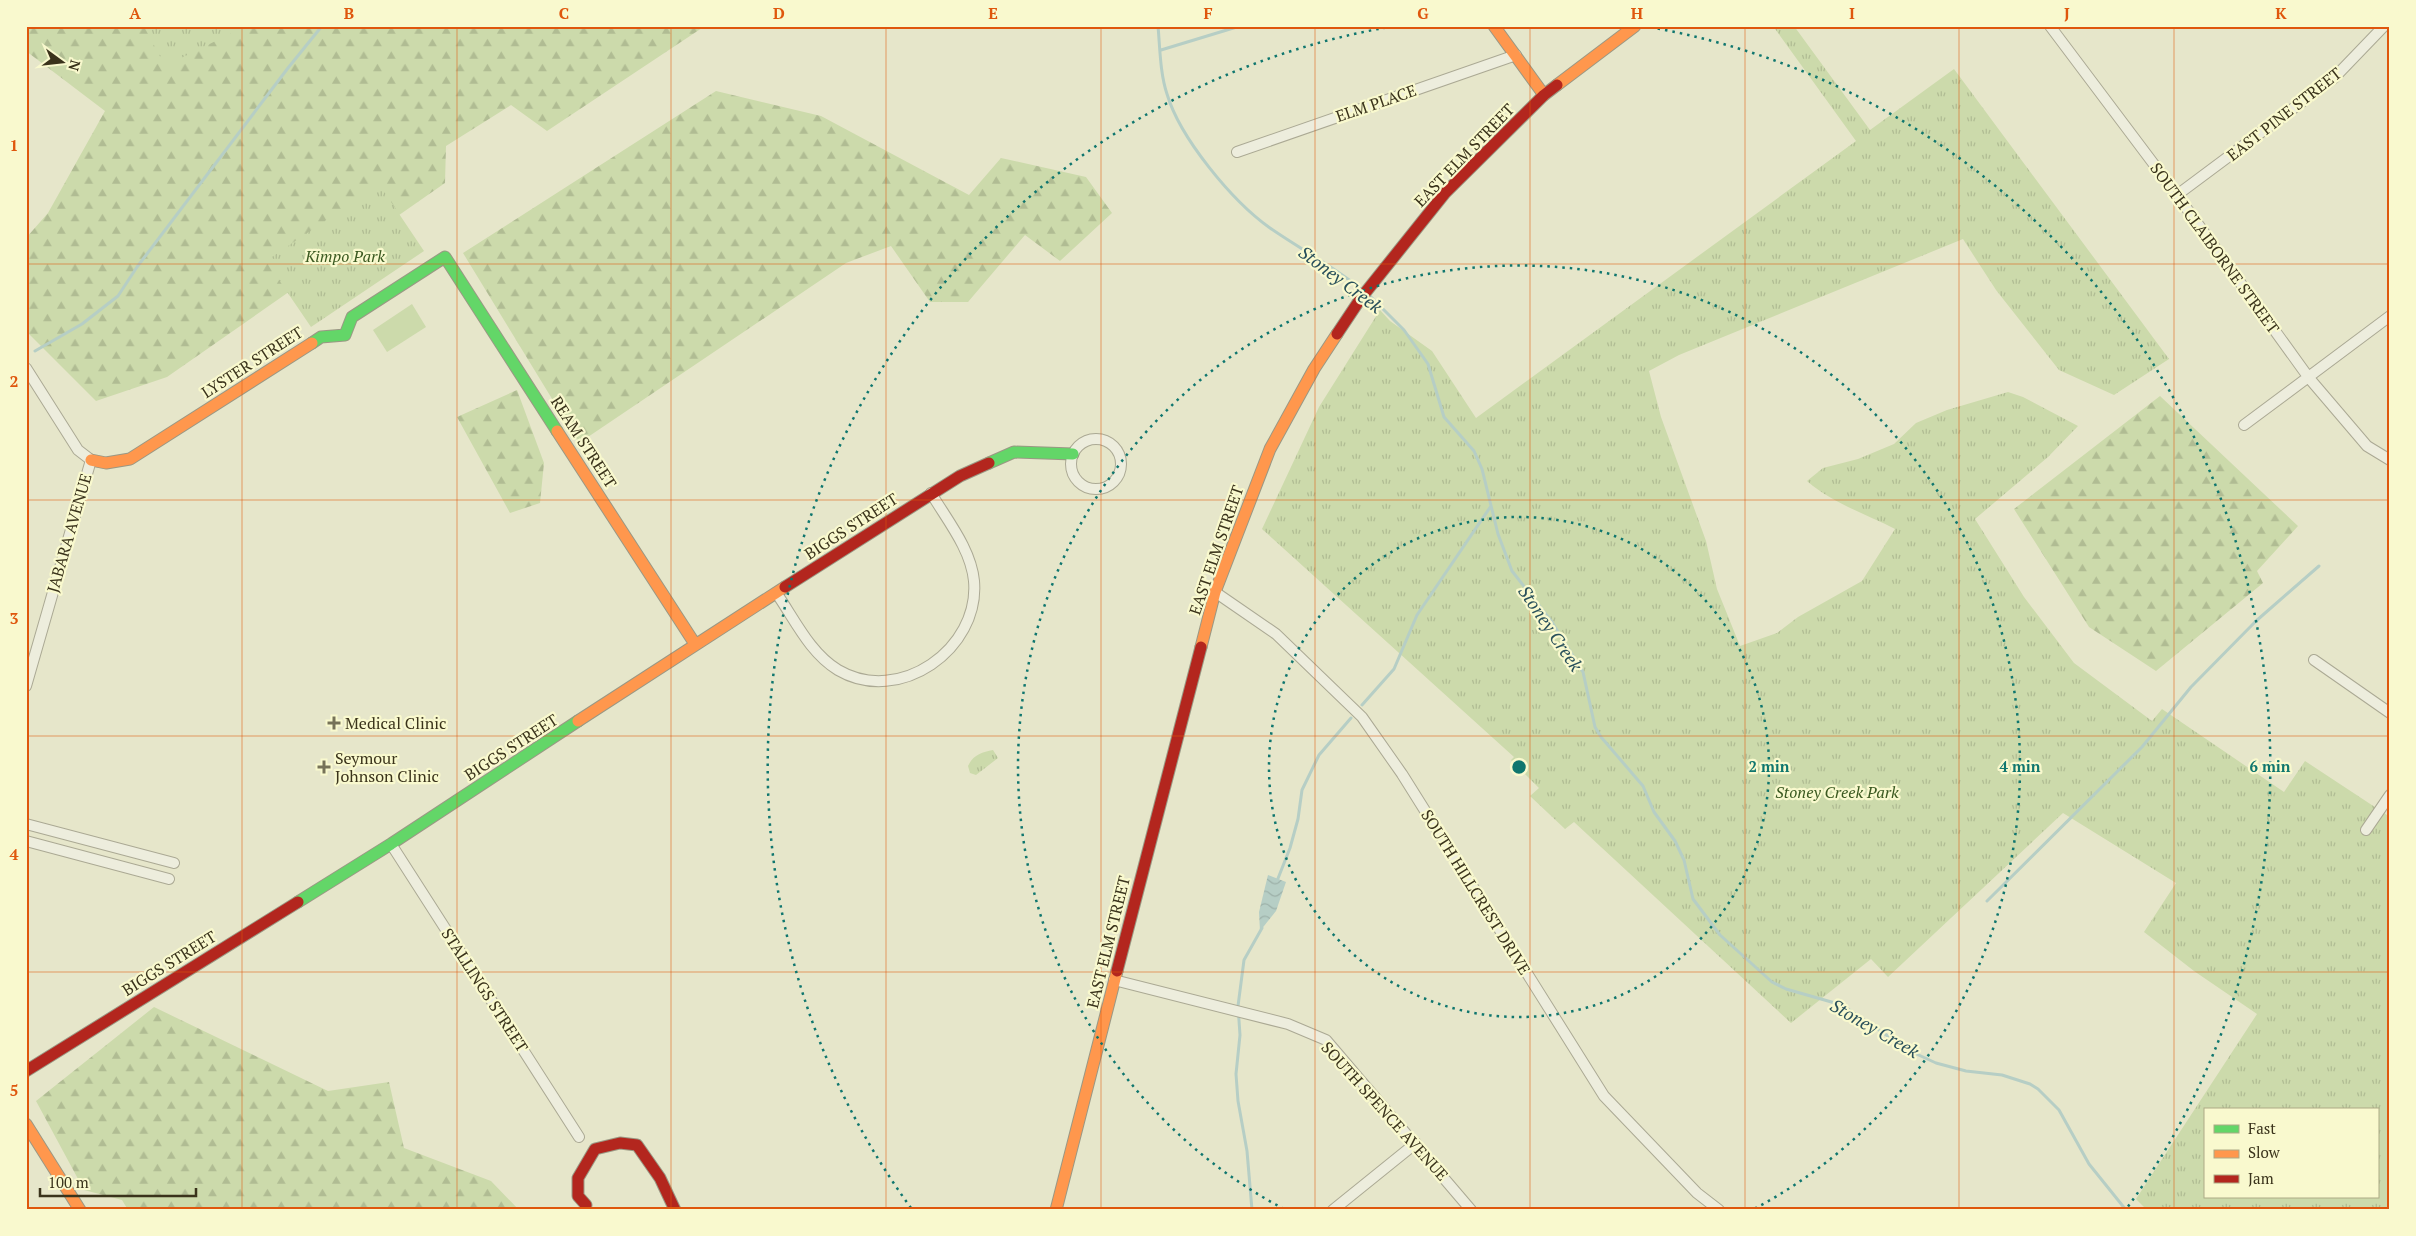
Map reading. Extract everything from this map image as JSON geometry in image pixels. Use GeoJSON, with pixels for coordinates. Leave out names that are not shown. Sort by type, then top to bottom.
{"type":"FeatureCollection","features":[{"type":"Feature","properties":{"kind":"street"},"geometry":{"type":"LineString","coordinates":[[1494,26],[1544,95]]}},
{"type":"Feature","properties":{"kind":"street","name":"EAST ELM STREET"},"geometry":{"type":"LineString","coordinates":[[1056,1210],[1215,592],[1270,449],[1314,369],[1361,298],[1446,193],[1544,95],[1635,26]]}},
{"type":"Feature","properties":{"kind":"street","name":"SOUTH CLAIBORNE STREET"},"geometry":{"type":"LineString","coordinates":[[2050,26],[2177,194],[2309,378],[2367,446],[2390,460]]}},
{"type":"Feature","properties":{"kind":"street","name":"EAST PINE STREET"},"geometry":{"type":"LineString","coordinates":[[2177,194],[2334,78],[2384,26]]}},
{"type":"Feature","properties":{"kind":"street","name":"ELM PLACE"},"geometry":{"type":"LineString","coordinates":[[1237,152],[1516,55]]}},
{"type":"Feature","properties":{"kind":"street","name":"LYSTER STREET"},"geometry":{"type":"LineString","coordinates":[[91,460],[106,463],[130,459],[322,337],[345,335],[352,317],[445,257]]}},
{"type":"Feature","properties":{"kind":"street","name":"REAM STREET"},"geometry":{"type":"LineString","coordinates":[[445,257],[695,644]]}},
{"type":"Feature","properties":{"kind":"street"},"geometry":{"type":"LineString","coordinates":[[2244,425],[2390,316]]}},
{"type":"Feature","properties":{"kind":"street","name":"JABARA AVENUE"},"geometry":{"type":"LineString","coordinates":[[26,368],[78,450],[91,460],[26,686]]}},
{"type":"Feature","properties":{"kind":"street"},"geometry":{"type":"LineString","coordinates":[[1092,439],[1107,441],[1119,453],[1121,471],[1110,485],[1097,490],[1081,484],[1073,474],[1071,461],[1073,454],[1083,443],[1092,439]]}},
{"type":"Feature","properties":{"kind":"street","name":"BIGGS STREET"},"geometry":{"type":"LineString","coordinates":[[26,1071],[391,844],[695,644],[777,594],[931,493],[960,476],[1014,452],[1073,454]]}},
{"type":"Feature","properties":{"kind":"street"},"geometry":{"type":"LineString","coordinates":[[777,594],[816,652],[839,670],[863,678],[891,681],[917,674],[939,661],[958,640],[971,612],[974,582],[968,554],[931,493]]}},
{"type":"Feature","properties":{"kind":"street","name":"SOUTH HILLCREST DRIVE"},"geometry":{"type":"LineString","coordinates":[[1215,592],[1276,634],[1362,717],[1402,774],[1604,1096],[1696,1193],[1719,1210]]}},
{"type":"Feature","properties":{"kind":"street"},"geometry":{"type":"LineString","coordinates":[[2314,660],[2390,713]]}},
{"type":"Feature","properties":{"kind":"street"},"geometry":{"type":"LineString","coordinates":[[2366,830],[2390,795]]}},
{"type":"Feature","properties":{"kind":"street"},"geometry":{"type":"LineString","coordinates":[[26,824],[174,863]]}},
{"type":"Feature","properties":{"kind":"street"},"geometry":{"type":"LineString","coordinates":[[26,841],[169,879]]}},
{"type":"Feature","properties":{"kind":"street","name":"STALLINGS STREET"},"geometry":{"type":"LineString","coordinates":[[391,844],[580,1137]]}},
{"type":"Feature","properties":{"kind":"street","name":"SOUTH SPENCE AVENUE"},"geometry":{"type":"LineString","coordinates":[[1114,980],[1288,1024],[1326,1040],[1416,1143],[1471,1210]]}},
{"type":"Feature","properties":{"kind":"street"},"geometry":{"type":"LineString","coordinates":[[26,1124],[80,1210]]}},
{"type":"Feature","properties":{"kind":"street"},"geometry":{"type":"LineString","coordinates":[[585,1210],[586,1205],[578,1196],[578,1178],[595,1149],[620,1143],[637,1145],[660,1178],[675,1210]]}},
{"type":"Feature","properties":{"kind":"street"},"geometry":{"type":"LineString","coordinates":[[1333,1210],[1416,1143]]}},
{"type":"Feature","properties":{"kind":"green space"},"geometry":{"type":"Polygon","coordinates":[[[26,26],[705,26],[547,131],[511,105],[446,146],[445,183],[167,377],[96,401],[26,331],[26,238],[48,213],[105,111],[26,51],[26,26]]]}},
{"type":"Feature","properties":{"kind":"green space"},"geometry":{"type":"Polygon","coordinates":[[[144,26],[246,26],[165,66],[144,26]]]}},
{"type":"Feature","properties":{"kind":"green space","name":"Stoney Creek Park"},"geometry":{"type":"Polygon","coordinates":[[[1773,26],[1794,26],[1870,130],[1954,69],[2169,359],[2114,395],[2059,370],[1996,290],[1963,239],[1679,355],[1649,371],[1661,417],[1706,541],[1717,589],[1740,646],[1777,633],[1798,617],[1862,581],[1895,529],[1827,496],[1807,481],[1823,468],[1858,459],[1894,444],[1916,423],[1947,410],[2008,392],[2023,397],[2078,426],[2048,457],[1975,519],[2024,597],[2074,663],[2152,721],[2162,709],[2284,792],[2305,761],[2390,817],[2390,1210],[2147,1210],[2136,1199],[2257,1014],[2194,971],[2144,932],[2176,883],[2063,813],[1888,977],[1871,959],[1791,1023],[1574,822],[1565,829],[1530,796],[1539,788],[1511,760],[1514,757],[1262,529],[1319,407],[1380,310],[1390,321],[1432,351],[1476,418],[1856,141],[1773,26]]]}},
{"type":"Feature","properties":{"kind":"green space"},"geometry":{"type":"Polygon","coordinates":[[[716,91],[821,116],[969,195],[1001,158],[1086,177],[1112,213],[1060,261],[1025,235],[968,302],[930,302],[891,246],[846,263],[579,443],[463,253],[716,91]]]}},
{"type":"Feature","properties":{"kind":"green space","name":"Kimpo Park"},"geometry":{"type":"Polygon","coordinates":[[[379,184],[424,251],[311,327],[266,261],[379,184]]]}},
{"type":"Feature","properties":{"kind":"green space"},"geometry":{"type":"Polygon","coordinates":[[[412,304],[426,327],[387,352],[373,330],[412,304]]]}},
{"type":"Feature","properties":{"kind":"green space"},"geometry":{"type":"Polygon","coordinates":[[[517,390],[544,463],[540,503],[510,513],[457,417],[517,390]]]}},
{"type":"Feature","properties":{"kind":"green space"},"geometry":{"type":"Polygon","coordinates":[[[2160,396],[2298,526],[2257,571],[2263,583],[2156,671],[2089,627],[2014,509],[2160,396]]]}},
{"type":"Feature","properties":{"kind":"green space"},"geometry":{"type":"Polygon","coordinates":[[[993,750],[998,758],[976,775],[970,773],[968,766],[972,759],[982,753],[993,750]]]}},
{"type":"Feature","properties":{"kind":"green space"},"geometry":{"type":"Polygon","coordinates":[[[154,1007],[328,1091],[389,1082],[404,1148],[491,1181],[519,1210],[128,1210],[122,1200],[84,1190],[36,1101],[154,1007]]]}},
{"type":"Feature","properties":{"kind":"water"},"geometry":{"type":"Polygon","coordinates":[[[1268,875],[1286,882],[1276,911],[1260,931],[1259,912],[1268,875]]]}},
{"type":"Feature","properties":{"kind":"waterway"},"geometry":{"type":"LineString","coordinates":[[35,351],[82,324],[118,296],[137,267],[322,26]]}},
{"type":"Feature","properties":{"kind":"waterway","name":"Stoney Creek"},"geometry":{"type":"LineString","coordinates":[[1158,26],[1162,69],[1167,94],[1183,130],[1195,149],[1224,185],[1255,216],[1361,289]]}},
{"type":"Feature","properties":{"kind":"waterway"},"geometry":{"type":"LineString","coordinates":[[1161,50],[1240,26]]}},
{"type":"Feature","properties":{"kind":"waterway","name":"Stoney Creek"},"geometry":{"type":"LineString","coordinates":[[1368,294],[1404,330],[1428,364],[1444,417],[1474,451],[1482,469],[1498,534],[1512,571],[1552,622],[1583,672],[1595,727],[1601,737],[1643,786],[1654,812],[1675,841],[1684,860],[1693,899],[1720,935],[1772,982],[1786,989],[1842,1005],[1910,1051],[1936,1063],[1966,1071],[2002,1075],[2030,1084],[2038,1089],[2059,1110],[2089,1164],[2126,1210]]}},
{"type":"Feature","properties":{"kind":"waterway"},"geometry":{"type":"LineString","coordinates":[[1362,705],[1394,669],[1417,615],[1491,506]]}},
{"type":"Feature","properties":{"kind":"waterway"},"geometry":{"type":"LineString","coordinates":[[1987,901],[2142,747],[2191,687],[2256,621],[2319,566]]}},
{"type":"Feature","properties":{"kind":"waterway"},"geometry":{"type":"LineString","coordinates":[[1277,881],[1290,848],[1298,819],[1302,790],[1319,755],[1351,718]]}},
{"type":"Feature","properties":{"kind":"waterway"},"geometry":{"type":"LineString","coordinates":[[1252,1210],[1247,1151],[1238,1101],[1236,1074],[1240,1035],[1238,1006],[1244,960],[1262,928]]}},
{"type":"Feature","properties":{"kind":"traffic: fast"},"geometry":{"type":"LineString","coordinates":[[312,343],[321,337],[345,335],[352,317],[445,257],[557,431]]}},
{"type":"Feature","properties":{"kind":"traffic: fast"},"geometry":{"type":"LineString","coordinates":[[989,463],[1014,452],[1073,454]]}},
{"type":"Feature","properties":{"kind":"traffic: fast"},"geometry":{"type":"LineString","coordinates":[[298,902],[391,844],[578,721]]}},
{"type":"Feature","properties":{"kind":"traffic: slow"},"geometry":{"type":"LineString","coordinates":[[1494,26],[1544,95]]}},
{"type":"Feature","properties":{"kind":"traffic: slow"},"geometry":{"type":"LineString","coordinates":[[1557,85],[1635,26]]}},
{"type":"Feature","properties":{"kind":"traffic: slow"},"geometry":{"type":"LineString","coordinates":[[1201,647],[1215,592],[1270,449],[1314,369],[1337,334]]}},
{"type":"Feature","properties":{"kind":"traffic: slow"},"geometry":{"type":"LineString","coordinates":[[91,460],[106,463],[130,459],[312,343]]}},
{"type":"Feature","properties":{"kind":"traffic: slow"},"geometry":{"type":"LineString","coordinates":[[557,431],[695,644]]}},
{"type":"Feature","properties":{"kind":"traffic: slow"},"geometry":{"type":"LineString","coordinates":[[578,721],[785,587]]}},
{"type":"Feature","properties":{"kind":"traffic: slow"},"geometry":{"type":"LineString","coordinates":[[1056,1210],[1117,971]]}},
{"type":"Feature","properties":{"kind":"traffic: slow"},"geometry":{"type":"LineString","coordinates":[[26,1124],[80,1210]]}},
{"type":"Feature","properties":{"kind":"traffic: jam"},"geometry":{"type":"LineString","coordinates":[[1337,334],[1361,298],[1445,193],[1544,95],[1557,85]]}},
{"type":"Feature","properties":{"kind":"traffic: jam"},"geometry":{"type":"LineString","coordinates":[[785,587],[960,476],[989,463]]}},
{"type":"Feature","properties":{"kind":"traffic: jam"},"geometry":{"type":"LineString","coordinates":[[1117,971],[1201,647]]}},
{"type":"Feature","properties":{"kind":"traffic: jam"},"geometry":{"type":"LineString","coordinates":[[26,1071],[298,902]]}},
{"type":"Feature","properties":{"kind":"traffic: jam"},"geometry":{"type":"LineString","coordinates":[[585,1210],[586,1205],[578,1196],[578,1178],[595,1149],[620,1143],[637,1145],[660,1178],[675,1210]]}},
{"type":"Feature","properties":{"kind":"place","name":"Medical Clinic"},"geometry":{"type":"Point","coordinates":[334,723]}},
{"type":"Feature","properties":{"kind":"place","name":"Seymour Johnson Clinic"},"geometry":{"type":"Point","coordinates":[324,767]}}]}
